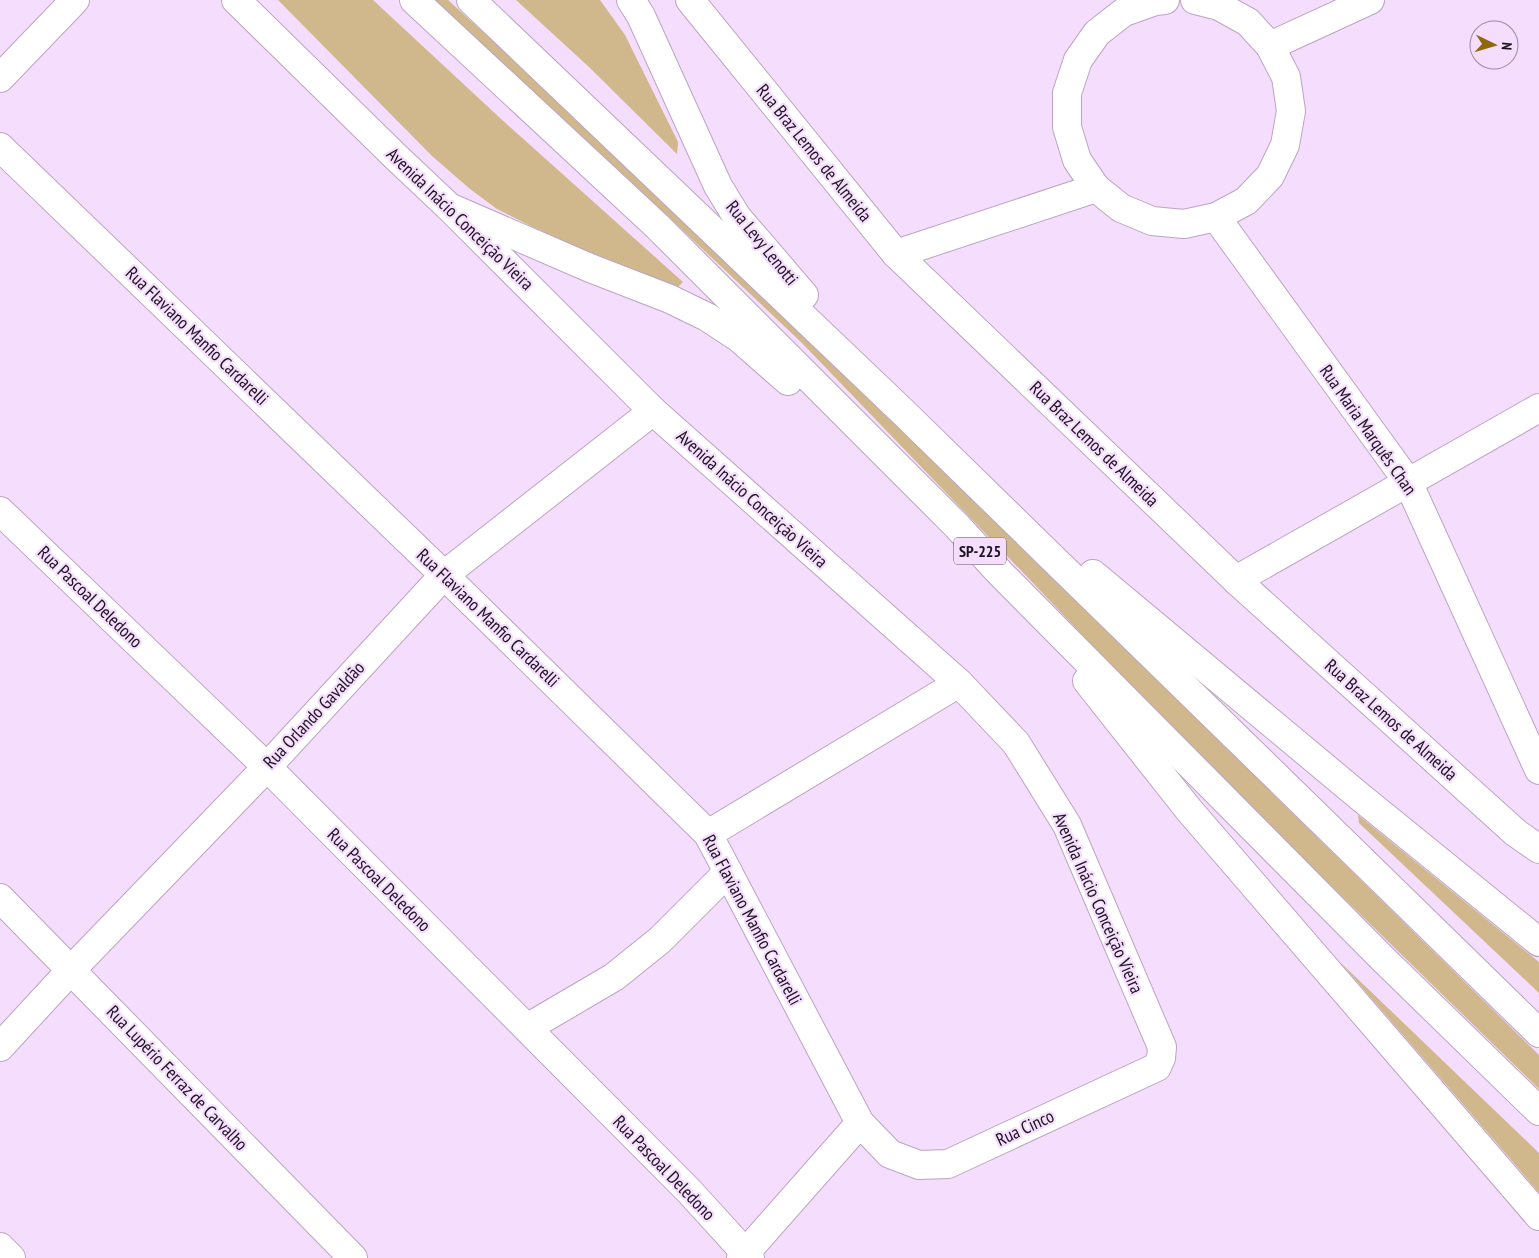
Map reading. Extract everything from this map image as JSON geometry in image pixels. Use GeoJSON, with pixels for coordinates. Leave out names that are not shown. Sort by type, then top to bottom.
{"type":"FeatureCollection","features":[{"type":"Feature","properties":{"kind":"main road"},"geometry":{"type":"LineString","coordinates":[[0,78],[75,0]]}},
{"type":"Feature","properties":{"kind":"main road","name":"Avenida Inácio Conceição Vieira"},"geometry":{"type":"LineString","coordinates":[[236,0],[395,156],[450,207],[653,411],[958,683],[1016,743],[1068,825],[1162,1048],[1161,1058],[1157,1067]]}},
{"type":"Feature","properties":{"kind":"main road","name":"SP-225"},"geometry":{"type":"LineString","coordinates":[[414,0],[657,226],[957,526],[1000,573],[1383,959],[1539,1111]]}},
{"type":"Feature","properties":{"kind":"main road","name":"SP-225"},"geometry":{"type":"LineString","coordinates":[[471,0],[910,419],[1539,1034]]}},
{"type":"Feature","properties":{"kind":"main road","name":"Rua Levy Lenotti"},"geometry":{"type":"LineString","coordinates":[[631,0],[641,16],[718,186],[737,217],[910,419]]}},
{"type":"Feature","properties":{"kind":"main road","name":"Rua Braz Lemos de Almeida"},"geometry":{"type":"LineString","coordinates":[[690,0],[896,254],[1236,580],[1528,828],[1539,849]]}},
{"type":"Feature","properties":{"kind":"main road"},"geometry":{"type":"LineString","coordinates":[[1165,0],[1121,6],[1097,33],[1078,60],[1068,93],[1067,127],[1077,160],[1096,188],[1121,208],[1152,221],[1184,224],[1216,217],[1246,201],[1270,176],[1286,146],[1291,111],[1286,77],[1270,46],[1248,22],[1219,6],[1195,0]]}},
{"type":"Feature","properties":{"kind":"main road"},"geometry":{"type":"LineString","coordinates":[[1270,46],[1370,0]]}},
{"type":"Feature","properties":{"kind":"main road","name":"Rua Flaviano Manfio Cardarelli"},"geometry":{"type":"LineString","coordinates":[[0,147],[444,575],[708,834],[860,1123],[890,1154]]}},
{"type":"Feature","properties":{"kind":"main road"},"geometry":{"type":"LineString","coordinates":[[896,254],[1096,188]]}},
{"type":"Feature","properties":{"kind":"main road"},"geometry":{"type":"LineString","coordinates":[[450,207],[590,268],[670,299],[706,317],[740,338],[957,526]]}},
{"type":"Feature","properties":{"kind":"main road","name":"Rua Maria Marquês Chan"},"geometry":{"type":"LineString","coordinates":[[1216,217],[1408,482],[1539,770]]}},
{"type":"Feature","properties":{"kind":"main road"},"geometry":{"type":"LineString","coordinates":[[1236,580],[1539,408]]}},
{"type":"Feature","properties":{"kind":"main road","name":"Rua Orlando Gavaldão"},"geometry":{"type":"LineString","coordinates":[[0,1047],[71,970],[267,767],[444,575],[653,411]]}},
{"type":"Feature","properties":{"kind":"main road"},"geometry":{"type":"LineString","coordinates":[[910,419],[1203,667],[1539,942]]}},
{"type":"Feature","properties":{"kind":"main road","name":"Rua Pascoal Deledono"},"geometry":{"type":"LineString","coordinates":[[0,511],[267,767],[689,1191],[745,1256]]}},
{"type":"Feature","properties":{"kind":"main road"},"geometry":{"type":"LineString","coordinates":[[1000,573],[1189,810],[1539,1216]]}},
{"type":"Feature","properties":{"kind":"main road"},"geometry":{"type":"LineString","coordinates":[[708,834],[958,683]]}},
{"type":"Feature","properties":{"kind":"main road"},"geometry":{"type":"LineString","coordinates":[[526,1028],[614,976],[660,940],[728,872]]}},
{"type":"Feature","properties":{"kind":"main road","name":"Rua Lupério Ferraz de Carvalho"},"geometry":{"type":"LineString","coordinates":[[0,898],[353,1258]]}},
{"type":"Feature","properties":{"kind":"main road","name":"Rua Cinco"},"geometry":{"type":"LineString","coordinates":[[890,1154],[919,1165],[948,1164],[1157,1067]]}},
{"type":"Feature","properties":{"kind":"main road"},"geometry":{"type":"LineString","coordinates":[[745,1256],[860,1123]]}},
{"type":"Feature","properties":{"kind":"main road"},"geometry":{"type":"LineString","coordinates":[[0,1247],[12,1258]]}},
{"type":"Feature","properties":{"kind":"shaded area"},"geometry":{"type":"Polygon","coordinates":[[[278,0],[373,0],[500,118],[683,282],[674,291],[497,209],[470,189],[432,156],[278,0]]]}},
{"type":"Feature","properties":{"kind":"shaded area"},"geometry":{"type":"Polygon","coordinates":[[[434,0],[448,0],[647,182],[808,337],[1539,1055],[1539,1089],[1179,737],[801,342],[434,0]]]}},
{"type":"Feature","properties":{"kind":"shaded area"},"geometry":{"type":"Polygon","coordinates":[[[516,0],[600,0],[625,35],[678,142],[677,154],[589,67],[516,0]]]}},
{"type":"Feature","properties":{"kind":"shaded area"},"geometry":{"type":"Polygon","coordinates":[[[1358,815],[1539,962],[1539,993],[1359,823],[1358,815]]]}},
{"type":"Feature","properties":{"kind":"shaded area"},"geometry":{"type":"Polygon","coordinates":[[[1340,962],[1539,1153],[1539,1193],[1519,1169],[1340,962]]]}}]}
